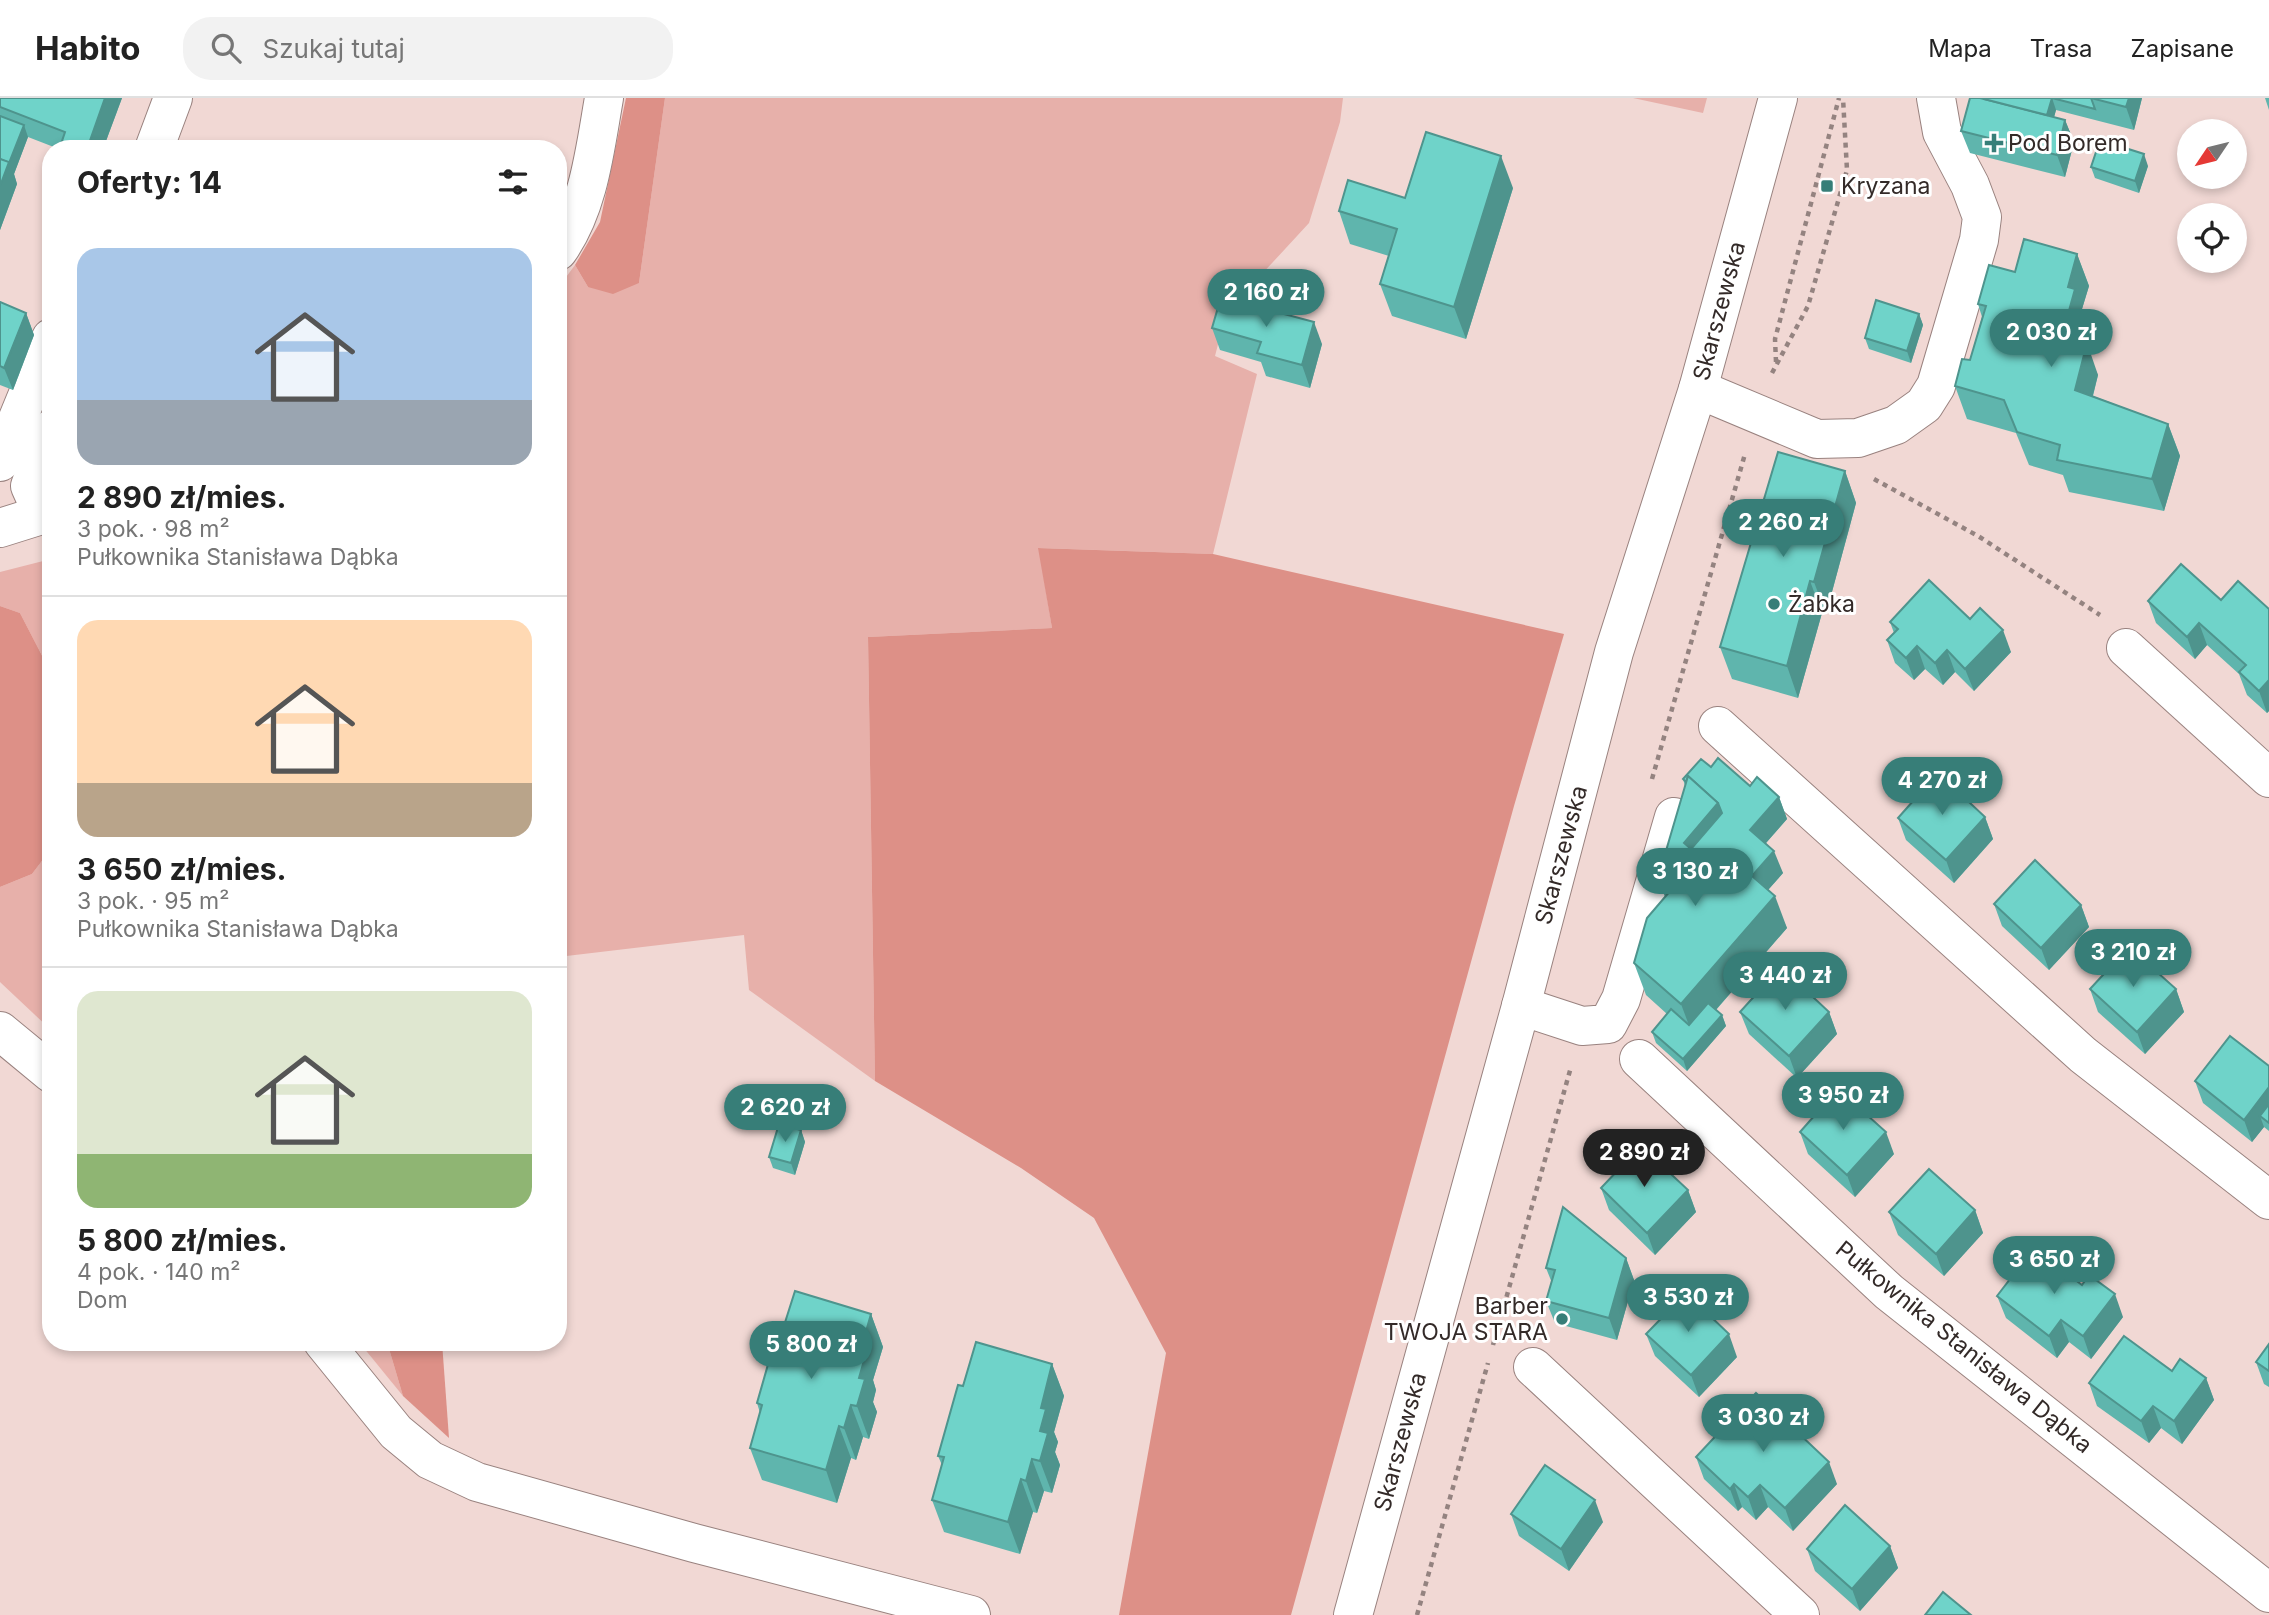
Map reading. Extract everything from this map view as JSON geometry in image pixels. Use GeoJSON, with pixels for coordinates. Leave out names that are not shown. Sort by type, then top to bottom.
{"type":"FeatureCollection","features":[{"type":"Feature","properties":{"kind":"street"},"geometry":{"type":"LineString","coordinates":[[157,140],[173,98]]}},
{"type":"Feature","properties":{"kind":"street"},"geometry":{"type":"LineString","coordinates":[[567,239],[590,172],[604,98]]}},
{"type":"Feature","properties":{"kind":"street","name":"Skarszewska"},"geometry":{"type":"LineString","coordinates":[[1353,1615],[1521,1006],[1614,652],[1698,388],[1777,98]]}},
{"type":"Feature","properties":{"kind":"street"},"geometry":{"type":"LineString","coordinates":[[1698,388],[1817,439],[1858,438],[1896,425],[1924,405],[1936,386],[1979,240],[1982,218],[1970,185],[1942,132],[1936,98]]}},
{"type":"Feature","properties":{"kind":"street"},"geometry":{"type":"LineString","coordinates":[[0,462],[42,360]]}},
{"type":"Feature","properties":{"kind":"street"},"geometry":{"type":"LineString","coordinates":[[42,453],[30,486],[42,506]]}},
{"type":"Feature","properties":{"kind":"street"},"geometry":{"type":"LineString","coordinates":[[0,528],[42,515]]}},
{"type":"Feature","properties":{"kind":"street"},"geometry":{"type":"LineString","coordinates":[[2126,648],[2269,778]]}},
{"type":"Feature","properties":{"kind":"street"},"geometry":{"type":"LineString","coordinates":[[1718,726],[2083,1055],[2269,1200]]}},
{"type":"Feature","properties":{"kind":"street"},"geometry":{"type":"LineString","coordinates":[[1521,1006],[1583,1026],[1608,1024],[1621,999],[1674,817]]}},
{"type":"Feature","properties":{"kind":"street"},"geometry":{"type":"LineString","coordinates":[[0,1031],[42,1066]]}},
{"type":"Feature","properties":{"kind":"street","name":"Pułkownika Stanisława Dąbka"},"geometry":{"type":"LineString","coordinates":[[1639,1059],[1889,1292],[2269,1593]]}},
{"type":"Feature","properties":{"kind":"street"},"geometry":{"type":"LineString","coordinates":[[330,1351],[396,1432],[430,1460],[477,1482],[694,1544],[971,1615]]}},
{"type":"Feature","properties":{"kind":"street"},"geometry":{"type":"LineString","coordinates":[[1533,1367],[1800,1615]]}},
{"type":"Feature","properties":{"kind":"path"},"geometry":{"type":"LineString","coordinates":[[1841,98],[1847,170],[1808,306],[1776,363],[1775,339],[1841,98]]}},
{"type":"Feature","properties":{"kind":"path"},"geometry":{"type":"LineString","coordinates":[[1880,482],[1978,536],[2113,624],[2126,648]]}},
{"type":"Feature","properties":{"kind":"shaded area"},"geometry":{"type":"Polygon","coordinates":[[[626,98],[665,98],[639,283],[613,294],[588,287],[575,265],[600,222],[626,98]]]}},
{"type":"Feature","properties":{"kind":"shaded area"},"geometry":{"type":"Polygon","coordinates":[[[665,98],[1343,98],[1340,122],[1309,223],[1226,313],[1215,356],[1257,374],[1213,554],[1039,548],[1052,628],[868,637],[875,1081],[749,990],[744,935],[567,956],[567,276],[575,265],[588,287],[639,283],[665,98]]]}},
{"type":"Feature","properties":{"kind":"shaded area"},"geometry":{"type":"Polygon","coordinates":[[[1633,98],[1707,98],[1703,113],[1633,98]]]}},
{"type":"Feature","properties":{"kind":"shaded area"},"geometry":{"type":"Polygon","coordinates":[[[1038,548],[1213,554],[1564,634],[1291,1615],[1119,1615],[1166,1353],[1094,1218],[1021,1168],[875,1081],[868,637],[1052,628],[1038,548]]]}},
{"type":"Feature","properties":{"kind":"shaded area"},"geometry":{"type":"Polygon","coordinates":[[[42,561],[42,656],[20,613],[0,606],[0,572],[42,561]]]}},
{"type":"Feature","properties":{"kind":"shaded area"},"geometry":{"type":"Polygon","coordinates":[[[0,606],[20,613],[42,656],[42,861],[32,874],[0,887],[0,606]]]}},
{"type":"Feature","properties":{"kind":"shaded area"},"geometry":{"type":"Polygon","coordinates":[[[42,861],[42,1022],[0,982],[0,887],[32,874],[42,861]]]}},
{"type":"Feature","properties":{"kind":"shaded area"},"geometry":{"type":"Polygon","coordinates":[[[366,1351],[390,1351],[403,1396],[366,1351]]]}},
{"type":"Feature","properties":{"kind":"shaded area"},"geometry":{"type":"Polygon","coordinates":[[[390,1351],[443,1351],[449,1438],[403,1396],[390,1351]]]}},
{"type":"Feature","properties":{"kind":"building"},"geometry":{"type":"Polygon","coordinates":[[[0,98],[105,98],[90,140],[62,140],[65,132],[0,107],[0,98]]]}},
{"type":"Feature","properties":{"kind":"building"},"geometry":{"type":"Polygon","coordinates":[[[1970,98],[1980,98],[2065,120],[2057,155],[1961,131],[1970,98]]]}},
{"type":"Feature","properties":{"kind":"building"},"geometry":{"type":"Polygon","coordinates":[[[1984,98],[2052,98],[2047,115],[1984,98]]]}},
{"type":"Feature","properties":{"kind":"building"},"geometry":{"type":"Polygon","coordinates":[[[2052,98],[2091,98],[2095,109],[2052,98]]]}},
{"type":"Feature","properties":{"kind":"building"},"geometry":{"type":"Polygon","coordinates":[[[2091,98],[2129,98],[2126,107],[2091,98]]]}},
{"type":"Feature","properties":{"kind":"building"},"geometry":{"type":"Polygon","coordinates":[[[0,116],[24,125],[9,163],[0,159],[0,116]]]}},
{"type":"Feature","properties":{"kind":"building"},"geometry":{"type":"Polygon","coordinates":[[[1426,132],[1501,156],[1454,307],[1380,284],[1397,229],[1339,211],[1348,180],[1405,198],[1426,132]]]}},
{"type":"Feature","properties":{"kind":"building"},"geometry":{"type":"Polygon","coordinates":[[[2100,140],[2144,154],[2135,181],[2091,167],[2100,140]]]}},
{"type":"Feature","properties":{"kind":"building"},"geometry":{"type":"Polygon","coordinates":[[[0,159],[9,162],[0,186],[0,159]]]}},
{"type":"Feature","properties":{"kind":"building"},"geometry":{"type":"Polygon","coordinates":[[[2024,239],[2077,254],[2068,287],[2075,289],[2062,336],[2087,343],[2075,390],[2168,424],[2152,479],[2057,460],[2060,445],[2017,432],[2004,400],[1955,386],[1962,359],[1970,360],[1986,306],[1978,304],[1989,265],[2015,272],[2024,239]]]}},
{"type":"Feature","properties":{"kind":"building"},"geometry":{"type":"Polygon","coordinates":[[[1221,297],[1314,322],[1302,365],[1257,353],[1261,342],[1212,328],[1221,297]]]}},
{"type":"Feature","properties":{"kind":"building"},"geometry":{"type":"Polygon","coordinates":[[[1876,300],[1919,314],[1907,351],[1865,338],[1876,300]]]}},
{"type":"Feature","properties":{"kind":"building"},"geometry":{"type":"Polygon","coordinates":[[[0,302],[26,313],[4,368],[0,366],[0,302]]]}},
{"type":"Feature","properties":{"kind":"building"},"geometry":{"type":"Polygon","coordinates":[[[1778,452],[1845,471],[1814,582],[1810,581],[1787,666],[1720,647],[1778,452]]]}},
{"type":"Feature","properties":{"kind":"building"},"geometry":{"type":"Polygon","coordinates":[[[2181,564],[2221,600],[2238,581],[2269,609],[2269,680],[2259,691],[2239,672],[2246,665],[2199,623],[2187,637],[2148,601],[2181,564]]]}},
{"type":"Feature","properties":{"kind":"building"},"geometry":{"type":"Polygon","coordinates":[[[1929,580],[1970,619],[1980,608],[2003,630],[1965,669],[1947,650],[1935,663],[1917,646],[1906,658],[1887,640],[1898,629],[1890,622],[1929,580]]]}},
{"type":"Feature","properties":{"kind":"building"},"geometry":{"type":"Polygon","coordinates":[[[1718,758],[1750,786],[1757,777],[1779,797],[1750,830],[1774,851],[1752,876],[1745,870],[1732,885],[1691,849],[1722,813],[1718,803],[1688,776],[1686,782],[1683,779],[1701,759],[1711,767],[1718,758]]]}},
{"type":"Feature","properties":{"kind":"building"},"geometry":{"type":"Polygon","coordinates":[[[1938,773],[1985,817],[1946,860],[1898,818],[1938,773]]]}},
{"type":"Feature","properties":{"kind":"building"},"geometry":{"type":"Polygon","coordinates":[[[1688,776],[1718,803],[1684,843],[1732,885],[1745,870],[1775,896],[1681,1004],[1634,963],[1647,918],[1671,890],[1658,878],[1688,776]]]}},
{"type":"Feature","properties":{"kind":"building"},"geometry":{"type":"Polygon","coordinates":[[[2035,860],[2081,905],[2041,948],[1994,904],[2035,860]]]}},
{"type":"Feature","properties":{"kind":"building"},"geometry":{"type":"Polygon","coordinates":[[[2129,947],[2176,989],[2137,1032],[2090,989],[2129,947]]]}},
{"type":"Feature","properties":{"kind":"building"},"geometry":{"type":"Polygon","coordinates":[[[1781,967],[1829,1012],[1789,1056],[1740,1012],[1781,967]]]}},
{"type":"Feature","properties":{"kind":"building"},"geometry":{"type":"Polygon","coordinates":[[[1708,1003],[1722,1015],[1683,1059],[1652,1032],[1671,1009],[1689,1025],[1708,1003]]]}},
{"type":"Feature","properties":{"kind":"building"},"geometry":{"type":"Polygon","coordinates":[[[2230,1036],[2269,1066],[2269,1087],[2244,1120],[2195,1081],[2230,1036]]]}},
{"type":"Feature","properties":{"kind":"building"},"geometry":{"type":"Polygon","coordinates":[[[1838,1089],[1886,1132],[1847,1175],[1800,1132],[1838,1089]]]}},
{"type":"Feature","properties":{"kind":"building"},"geometry":{"type":"Polygon","coordinates":[[[2269,1104],[2269,1123],[2260,1116],[2269,1104]]]}},
{"type":"Feature","properties":{"kind":"building"},"geometry":{"type":"Polygon","coordinates":[[[779,1124],[801,1130],[791,1163],[769,1157],[779,1124]]]}},
{"type":"Feature","properties":{"kind":"building"},"geometry":{"type":"Polygon","coordinates":[[[1641,1146],[1688,1190],[1647,1233],[1601,1188],[1641,1146]]]}},
{"type":"Feature","properties":{"kind":"building"},"geometry":{"type":"Polygon","coordinates":[[[1929,1169],[1975,1210],[1936,1254],[1889,1212],[1929,1169]]]}},
{"type":"Feature","properties":{"kind":"building"},"geometry":{"type":"Polygon","coordinates":[[[1563,1207],[1626,1258],[1609,1318],[1546,1301],[1555,1270],[1546,1268],[1563,1207]]]}},
{"type":"Feature","properties":{"kind":"building"},"geometry":{"type":"Polygon","coordinates":[[[2034,1248],[2082,1285],[2089,1275],[2115,1294],[2083,1336],[2061,1320],[2049,1336],[1997,1296],[2034,1248]]]}},
{"type":"Feature","properties":{"kind":"building"},"geometry":{"type":"Polygon","coordinates":[[[795,1291],[871,1314],[859,1356],[865,1357],[859,1378],[865,1379],[857,1406],[851,1405],[844,1428],[839,1426],[826,1470],[750,1448],[762,1405],[757,1403],[777,1333],[781,1335],[795,1291]]]}},
{"type":"Feature","properties":{"kind":"building"},"geometry":{"type":"Polygon","coordinates":[[[1686,1293],[1729,1334],[1691,1375],[1646,1334],[1686,1293]]]}},
{"type":"Feature","properties":{"kind":"building"},"geometry":{"type":"Polygon","coordinates":[[[2124,1336],[2172,1371],[2180,1359],[2206,1378],[2174,1421],[2153,1406],[2141,1421],[2089,1383],[2124,1336]]]}},
{"type":"Feature","properties":{"kind":"building"},"geometry":{"type":"Polygon","coordinates":[[[976,1342],[1052,1364],[1041,1408],[1046,1409],[1040,1431],[1048,1433],[1040,1461],[1032,1459],[1026,1481],[1021,1479],[1008,1522],[932,1500],[944,1457],[938,1456],[958,1385],[963,1386],[976,1342]]]}},
{"type":"Feature","properties":{"kind":"building"},"geometry":{"type":"Polygon","coordinates":[[[2269,1344],[2269,1371],[2256,1362],[2269,1344]]]}},
{"type":"Feature","properties":{"kind":"building"},"geometry":{"type":"Polygon","coordinates":[[[1756,1393],[1829,1462],[1785,1508],[1760,1485],[1748,1497],[1734,1484],[1730,1489],[1696,1457],[1756,1393]]]}},
{"type":"Feature","properties":{"kind":"building"},"geometry":{"type":"Polygon","coordinates":[[[1545,1465],[1595,1500],[1561,1549],[1511,1514],[1545,1465]]]}},
{"type":"Feature","properties":{"kind":"building"},"geometry":{"type":"Polygon","coordinates":[[[1845,1505],[1890,1546],[1852,1589],[1807,1549],[1845,1505]]]}},
{"type":"Feature","properties":{"kind":"building"},"geometry":{"type":"Polygon","coordinates":[[[1943,1592],[1971,1615],[1925,1615],[1943,1592]]]}},
{"type":"Feature","properties":{"kind":"place","name":"Pod Borem"},"geometry":{"type":"Point","coordinates":[1994,143]}},
{"type":"Feature","properties":{"kind":"place","name":"Kryzana"},"geometry":{"type":"Point","coordinates":[1827,186]}},
{"type":"Feature","properties":{"kind":"place","name":"Żabka"},"geometry":{"type":"Point","coordinates":[1774,604]}},
{"type":"Feature","properties":{"kind":"place","name":"Barber TWOJA STARA"},"geometry":{"type":"Point","coordinates":[1562,1319]}}]}
